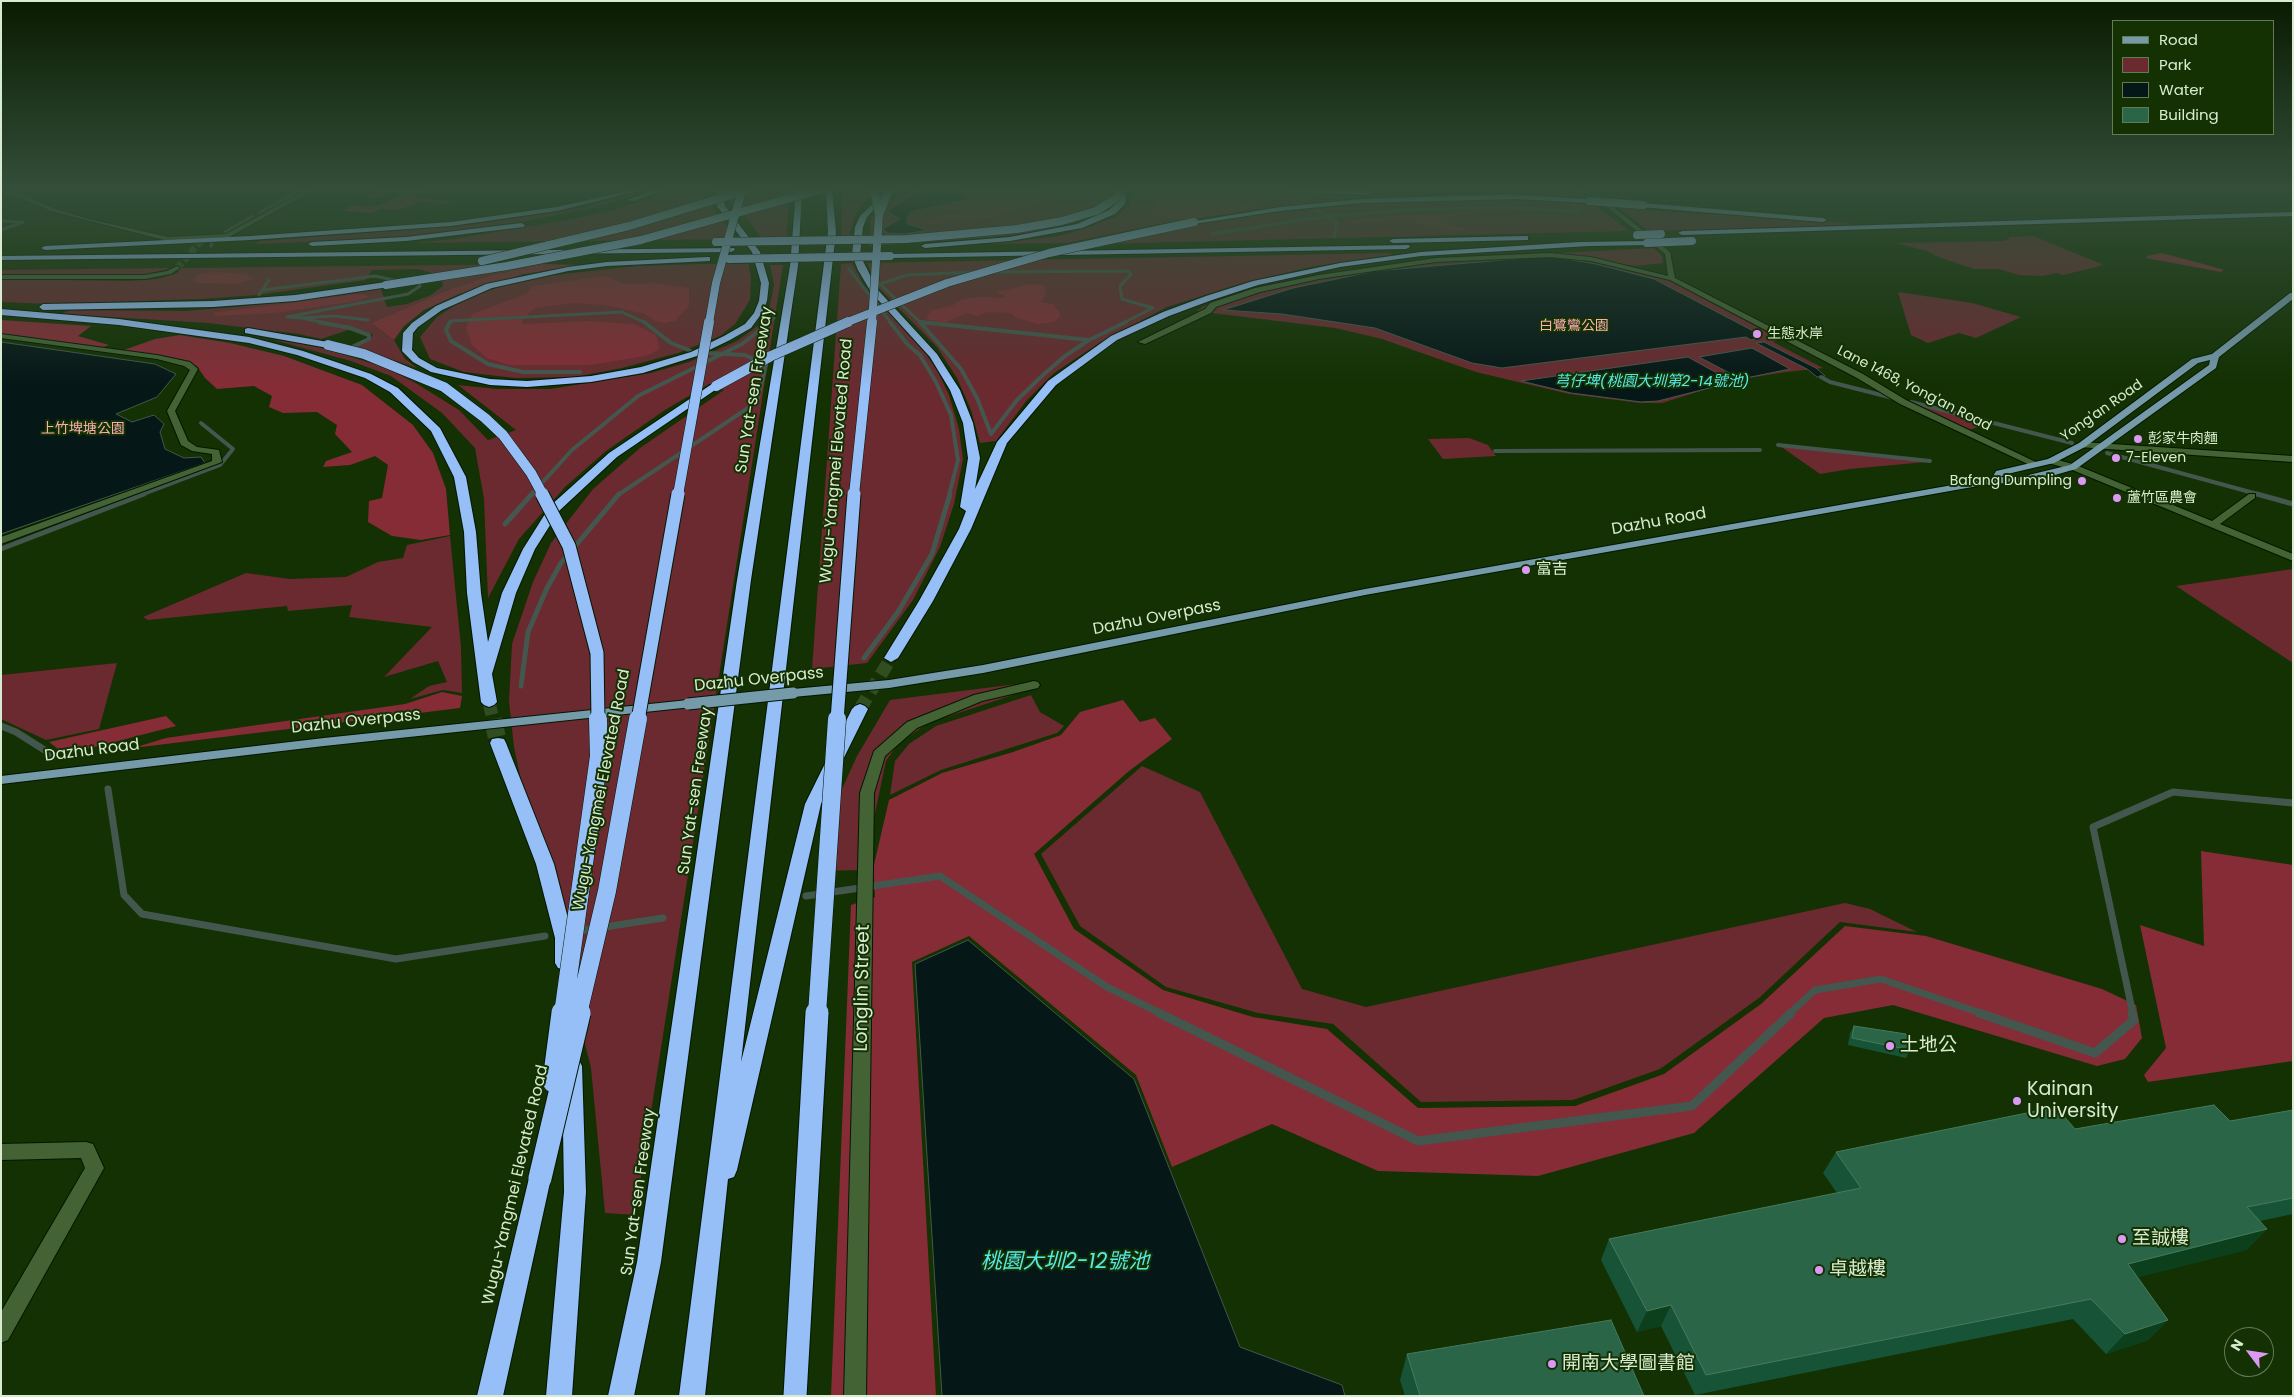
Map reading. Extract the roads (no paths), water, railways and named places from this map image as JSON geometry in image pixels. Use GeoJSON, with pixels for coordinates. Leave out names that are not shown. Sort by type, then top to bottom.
{"type":"FeatureCollection","features":[{"type":"Feature","properties":{"kind":"highway"},"geometry":{"type":"LineString","coordinates":[[383,282],[506,255]]}},
{"type":"Feature","properties":{"kind":"highway"},"geometry":{"type":"LineString","coordinates":[[1,258],[513,255]]}},
{"type":"Feature","properties":{"kind":"highway"},"geometry":{"type":"LineString","coordinates":[[1,305],[123,307],[251,302],[383,282],[516,265],[565,255]]}},
{"type":"Feature","properties":{"kind":"highway","name":"Wugu-Yangmei Elevated Road"},"geometry":{"type":"LineString","coordinates":[[490,1396],[607,891],[716,283],[724,255]]}},
{"type":"Feature","properties":{"kind":"highway"},"geometry":{"type":"LineString","coordinates":[[725,255],[707,259],[568,268],[489,286],[462,296],[421,320],[408,333],[407,351],[416,360],[443,373],[490,382],[527,384],[591,380],[643,370],[694,354],[748,326],[758,313],[763,301],[765,283],[757,255]]}},
{"type":"Feature","properties":{"kind":"highway","name":"Sun Yat-sen Freeway"},"geometry":{"type":"LineString","coordinates":[[621,1396],[650,1262],[744,580],[795,255]]}},
{"type":"Feature","properties":{"kind":"highway"},"geometry":{"type":"LineString","coordinates":[[692,1396],[708,1242],[829,255]]}},
{"type":"Feature","properties":{"kind":"highway"},"geometry":{"type":"LineString","coordinates":[[856,255],[862,270],[874,290],[934,356],[955,390],[968,423],[974,458],[968,498],[952,551]]}},
{"type":"Feature","properties":{"kind":"highway","name":"Wugu-Yangmei Elevated Road"},"geometry":{"type":"LineString","coordinates":[[795,1396],[826,882],[852,513],[871,337],[876,255]]}},
{"type":"Feature","properties":{"kind":"highway"},"geometry":{"type":"LineString","coordinates":[[484,679],[509,592],[529,549],[554,509],[613,455],[670,414],[771,356],[849,321],[947,283],[1042,255]]}},
{"type":"Feature","properties":{"kind":"highway"},"geometry":{"type":"LineString","coordinates":[[890,658],[965,528],[1002,442],[1052,382],[1114,338],[1166,314],[1209,298],[1256,283],[1340,265],[1412,255]]}},
{"type":"Feature","properties":{"kind":"highway"},"geometry":{"type":"LineString","coordinates":[[1,266],[707,259]]}},
{"type":"Feature","properties":{"kind":"highway"},"geometry":{"type":"LineString","coordinates":[[1,312],[252,331],[328,344],[395,364],[444,387],[485,418],[503,436],[531,472],[569,546],[597,653],[599,756],[540,1178]]}},
{"type":"Feature","properties":{"kind":"highway"},"geometry":{"type":"LineString","coordinates":[[119,322],[232,337],[300,352],[368,376],[394,390],[436,430],[460,477],[470,532],[474,593],[484,679],[489,702]]}},
{"type":"Feature","properties":{"kind":"highway"},"geometry":{"type":"LineString","coordinates":[[708,1242],[813,804],[860,709]]}},
{"type":"Feature","properties":{"kind":"highway"},"geometry":{"type":"LineString","coordinates":[[498,743],[545,864],[564,938],[574,1087],[575,1192],[559,1396]]}},
{"type":"Feature","properties":{"kind":"main road","name":"Yong'an Road"},"geometry":{"type":"LineString","coordinates":[[1997,476],[2035,464],[2051,462],[2082,446],[2195,361],[2215,356],[2293,295]]}},
{"type":"Feature","properties":{"kind":"main road","name":"Yong'an Road"},"geometry":{"type":"LineString","coordinates":[[2097,447],[2213,366],[2215,356]]}},
{"type":"Feature","properties":{"kind":"main road","name":"Dazhu Road"},"geometry":{"type":"LineString","coordinates":[[1329,599],[1997,476],[2016,481],[2073,467],[2097,447]]}},
{"type":"Feature","properties":{"kind":"main road","name":"Dazhu Overpass"},"geometry":{"type":"LineString","coordinates":[[186,758],[889,684],[983,669],[1329,599]]}},
{"type":"Feature","properties":{"kind":"main road","name":"Dazhu Road"},"geometry":{"type":"LineString","coordinates":[[1,780],[186,758]]}},
{"type":"Feature","properties":{"kind":"street"},"geometry":{"type":"LineString","coordinates":[[1668,255],[1672,279]]}},
{"type":"Feature","properties":{"kind":"street","name":"Lane 1468, Yong'an Road"},"geometry":{"type":"LineString","coordinates":[[1142,342],[1208,311],[1213,305],[1258,290],[1346,272],[1436,260],[1564,256],[1591,259],[1672,279],[1780,337],[1860,376],[1903,402],[2035,464]]}},
{"type":"Feature","properties":{"kind":"street"},"geometry":{"type":"LineString","coordinates":[[1,277],[145,277],[169,274],[177,268]]}},
{"type":"Feature","properties":{"kind":"street"},"geometry":{"type":"LineString","coordinates":[[1,336],[157,357],[187,364],[194,369],[171,411],[184,443],[195,449],[216,452],[217,462],[1,542]]}},
{"type":"Feature","properties":{"kind":"street"},"geometry":{"type":"LineString","coordinates":[[2082,446],[2259,455],[2293,459]]}},
{"type":"Feature","properties":{"kind":"street"},"geometry":{"type":"LineString","coordinates":[[2051,462],[2073,467],[2293,558]]}},
{"type":"Feature","properties":{"kind":"street"},"geometry":{"type":"LineString","coordinates":[[2213,525],[2252,496]]}},
{"type":"Feature","properties":{"kind":"street","name":"Longlin Street"},"geometry":{"type":"LineString","coordinates":[[855,1396],[867,793],[879,754],[912,725],[978,698],[1034,684]]}},
{"type":"Feature","properties":{"kind":"street"},"geometry":{"type":"LineString","coordinates":[[1,1152],[86,1150],[95,1168],[1,1333]]}},
{"type":"Feature","properties":{"kind":"water","name":"芎仔埤(桃園大圳第2-14號池)"},"geometry":{"type":"Polygon","coordinates":[[[1549,256],[1596,264],[1654,279],[1761,335],[1755,336],[1757,338],[1751,340],[1746,337],[1502,368],[1472,363],[1375,328],[1282,314],[1223,310],[1293,288],[1375,271],[1549,256]]]}},
{"type":"Feature","properties":{"kind":"water","name":"上竹埤塘公園"},"geometry":{"type":"Polygon","coordinates":[[[1,342],[155,364],[176,374],[157,397],[116,414],[132,422],[154,415],[164,424],[160,432],[165,449],[184,458],[201,457],[205,463],[1,534],[1,342]]]}},
{"type":"Feature","properties":{"kind":"water"},"geometry":{"type":"Polygon","coordinates":[[[1764,342],[1816,368],[1825,376],[1817,377],[1807,369],[1756,343],[1764,342]]]}},
{"type":"Feature","properties":{"kind":"water"},"geometry":{"type":"Polygon","coordinates":[[[1752,348],[1790,369],[1741,379],[1699,357],[1752,348]]]}},
{"type":"Feature","properties":{"kind":"water","name":"芎仔埤(桃園大圳第2-14號池)"},"geometry":{"type":"Polygon","coordinates":[[[1688,357],[1733,382],[1658,401],[1641,402],[1571,393],[1521,381],[1688,357]]]}},
{"type":"Feature","properties":{"kind":"water","name":"桃園大圳2-12號池"},"geometry":{"type":"Polygon","coordinates":[[[968,940],[1134,1079],[1240,1347],[1342,1385],[1345,1396],[942,1396],[915,964],[968,940]]]}},
{"type":"Feature","properties":{"kind":"waterway"},"geometry":{"type":"LineString","coordinates":[[849,269],[891,323]]}},
{"type":"Feature","properties":{"kind":"waterway"},"geometry":{"type":"LineString","coordinates":[[991,272],[1128,271],[1131,274],[1120,286],[1122,299],[1153,308],[1123,323]]}},
{"type":"Feature","properties":{"kind":"waterway"},"geometry":{"type":"LineString","coordinates":[[920,322],[880,284],[907,275],[976,272]]}},
{"type":"Feature","properties":{"kind":"waterway"},"geometry":{"type":"LineString","coordinates":[[263,290],[375,276],[398,281]]}},
{"type":"Feature","properties":{"kind":"waterway"},"geometry":{"type":"LineString","coordinates":[[302,318],[287,317],[408,294],[420,286],[417,279],[419,278]]}},
{"type":"Feature","properties":{"kind":"waterway"},"geometry":{"type":"LineString","coordinates":[[259,295],[269,280]]}},
{"type":"Feature","properties":{"kind":"waterway"},"geometry":{"type":"LineString","coordinates":[[449,323],[450,321],[622,312],[644,322]]}},
{"type":"Feature","properties":{"kind":"waterway"},"geometry":{"type":"LineString","coordinates":[[302,318],[334,316],[368,320]]}},
{"type":"Feature","properties":{"kind":"waterway"},"geometry":{"type":"LineString","coordinates":[[302,318],[325,323]]}},
{"type":"Feature","properties":{"kind":"waterway"},"geometry":{"type":"LineString","coordinates":[[768,323],[774,318]]}},
{"type":"Feature","properties":{"kind":"waterway"},"geometry":{"type":"LineString","coordinates":[[319,322],[350,328],[369,335],[369,339],[352,347]]}},
{"type":"Feature","properties":{"kind":"waterway"},"geometry":{"type":"LineString","coordinates":[[450,322],[446,330],[451,341],[488,364],[523,372],[580,372]]}},
{"type":"Feature","properties":{"kind":"waterway"},"geometry":{"type":"LineString","coordinates":[[644,322],[671,343],[691,351]]}},
{"type":"Feature","properties":{"kind":"waterway"},"geometry":{"type":"LineString","coordinates":[[722,354],[742,344],[770,322]]}},
{"type":"Feature","properties":{"kind":"waterway"},"geometry":{"type":"LineString","coordinates":[[890,322],[908,345],[920,355],[936,382],[951,415],[958,460],[949,495]]}},
{"type":"Feature","properties":{"kind":"waterway"},"geometry":{"type":"LineString","coordinates":[[920,322],[1089,340]]}},
{"type":"Feature","properties":{"kind":"waterway"},"geometry":{"type":"LineString","coordinates":[[920,322],[961,369],[977,398],[991,434],[1017,400],[1043,375],[1065,356],[1089,340]]}},
{"type":"Feature","properties":{"kind":"waterway"},"geometry":{"type":"LineString","coordinates":[[1089,340],[1126,322]]}},
{"type":"Feature","properties":{"kind":"waterway"},"geometry":{"type":"LineString","coordinates":[[921,323],[927,323]]}},
{"type":"Feature","properties":{"kind":"waterway"},"geometry":{"type":"LineString","coordinates":[[706,353],[722,354]]}},
{"type":"Feature","properties":{"kind":"waterway"},"geometry":{"type":"LineString","coordinates":[[531,495],[572,450],[638,396],[722,354]]}},
{"type":"Feature","properties":{"kind":"waterway"},"geometry":{"type":"LineString","coordinates":[[618,495],[757,402],[766,365],[745,355],[722,354]]}},
{"type":"Feature","properties":{"kind":"waterway"},"geometry":{"type":"LineString","coordinates":[[1821,377],[1830,382],[1893,398]]}},
{"type":"Feature","properties":{"kind":"waterway"},"geometry":{"type":"LineString","coordinates":[[1911,402],[2072,443]]}},
{"type":"Feature","properties":{"kind":"waterway"},"geometry":{"type":"LineString","coordinates":[[141,495],[220,465],[233,449],[201,423]]}},
{"type":"Feature","properties":{"kind":"waterway"},"geometry":{"type":"LineString","coordinates":[[1778,445],[1930,461]]}},
{"type":"Feature","properties":{"kind":"waterway"},"geometry":{"type":"LineString","coordinates":[[1495,451],[1760,450]]}},
{"type":"Feature","properties":{"kind":"waterway"},"geometry":{"type":"LineString","coordinates":[[2107,453],[2261,495]]}},
{"type":"Feature","properties":{"kind":"waterway"},"geometry":{"type":"LineString","coordinates":[[1,549],[144,494]]}},
{"type":"Feature","properties":{"kind":"waterway"},"geometry":{"type":"LineString","coordinates":[[505,524],[532,494]]}},
{"type":"Feature","properties":{"kind":"waterway"},"geometry":{"type":"LineString","coordinates":[[864,658],[898,612],[932,554],[950,494]]}},
{"type":"Feature","properties":{"kind":"waterway"},"geometry":{"type":"LineString","coordinates":[[2257,494],[2293,504]]}},
{"type":"Feature","properties":{"kind":"waterway"},"geometry":{"type":"LineString","coordinates":[[521,686],[528,632],[547,588],[561,563],[618,495]]}},
{"type":"Feature","properties":{"kind":"waterway"},"geometry":{"type":"LineString","coordinates":[[1,726],[16,732],[54,756]]}},
{"type":"Feature","properties":{"kind":"waterway"},"geometry":{"type":"LineString","coordinates":[[108,789],[124,895],[142,914],[396,959],[545,936]]}},
{"type":"Feature","properties":{"kind":"waterway"},"geometry":{"type":"LineString","coordinates":[[2133,1014],[2093,827],[2173,792],[2293,803]]}},
{"type":"Feature","properties":{"kind":"waterway"},"geometry":{"type":"LineString","coordinates":[[806,896],[940,876],[1107,987],[1162,1014]]}},
{"type":"Feature","properties":{"kind":"waterway"},"geometry":{"type":"LineString","coordinates":[[579,931],[663,918]]}},
{"type":"Feature","properties":{"kind":"waterway"},"geometry":{"type":"LineString","coordinates":[[1789,1014],[1815,990],[1881,979],[1983,1014]]}},
{"type":"Feature","properties":{"kind":"waterway"},"geometry":{"type":"LineString","coordinates":[[1159,1013],[1418,1141],[1692,1106],[1791,1013]]}},
{"type":"Feature","properties":{"kind":"waterway"},"geometry":{"type":"LineString","coordinates":[[1979,1013],[2095,1053],[2134,1020],[2132,1013]]}},
{"type":"Feature","properties":{"kind":"tunnel"},"geometry":{"type":"LineString","coordinates":[[177,268],[189,255]]}},
{"type":"Feature","properties":{"kind":"tunnel"},"geometry":{"type":"LineString","coordinates":[[860,709],[891,658]]}},
{"type":"Feature","properties":{"kind":"tunnel"},"geometry":{"type":"LineString","coordinates":[[489,702],[493,720]]}},
{"type":"Feature","properties":{"kind":"tunnel"},"geometry":{"type":"LineString","coordinates":[[493,719],[498,743]]}},
{"type":"Feature","properties":{"kind":"place","name":"生態水岸"},"geometry":{"type":"Point","coordinates":[1757,334]}},
{"type":"Feature","properties":{"kind":"place","name":"彭家牛肉麵"},"geometry":{"type":"Point","coordinates":[2138,439]}},
{"type":"Feature","properties":{"kind":"place","name":"7-Eleven"},"geometry":{"type":"Point","coordinates":[2116,458]}},
{"type":"Feature","properties":{"kind":"place","name":"Bafang Dumpling"},"geometry":{"type":"Point","coordinates":[2082,481]}},
{"type":"Feature","properties":{"kind":"place","name":"蘆竹區農會"},"geometry":{"type":"Point","coordinates":[2117,498]}},
{"type":"Feature","properties":{"kind":"place","name":"富吉"},"geometry":{"type":"Point","coordinates":[1526,570]}},
{"type":"Feature","properties":{"kind":"place","name":"土地公"},"geometry":{"type":"Point","coordinates":[1890,1046]}},
{"type":"Feature","properties":{"kind":"place","name":"Kainan University"},"geometry":{"type":"Point","coordinates":[2017,1101]}},
{"type":"Feature","properties":{"kind":"place","name":"至誠樓"},"geometry":{"type":"Point","coordinates":[2122,1239]}},
{"type":"Feature","properties":{"kind":"place","name":"卓越樓"},"geometry":{"type":"Point","coordinates":[1819,1270]}},
{"type":"Feature","properties":{"kind":"place","name":"開南大學圖書館"},"geometry":{"type":"Point","coordinates":[1552,1364]}},
{"type":"Feature","properties":{"kind":"park label","name":"白鷺鸞公園"},"geometry":{"type":"Point","coordinates":[1574,326]}}]}
